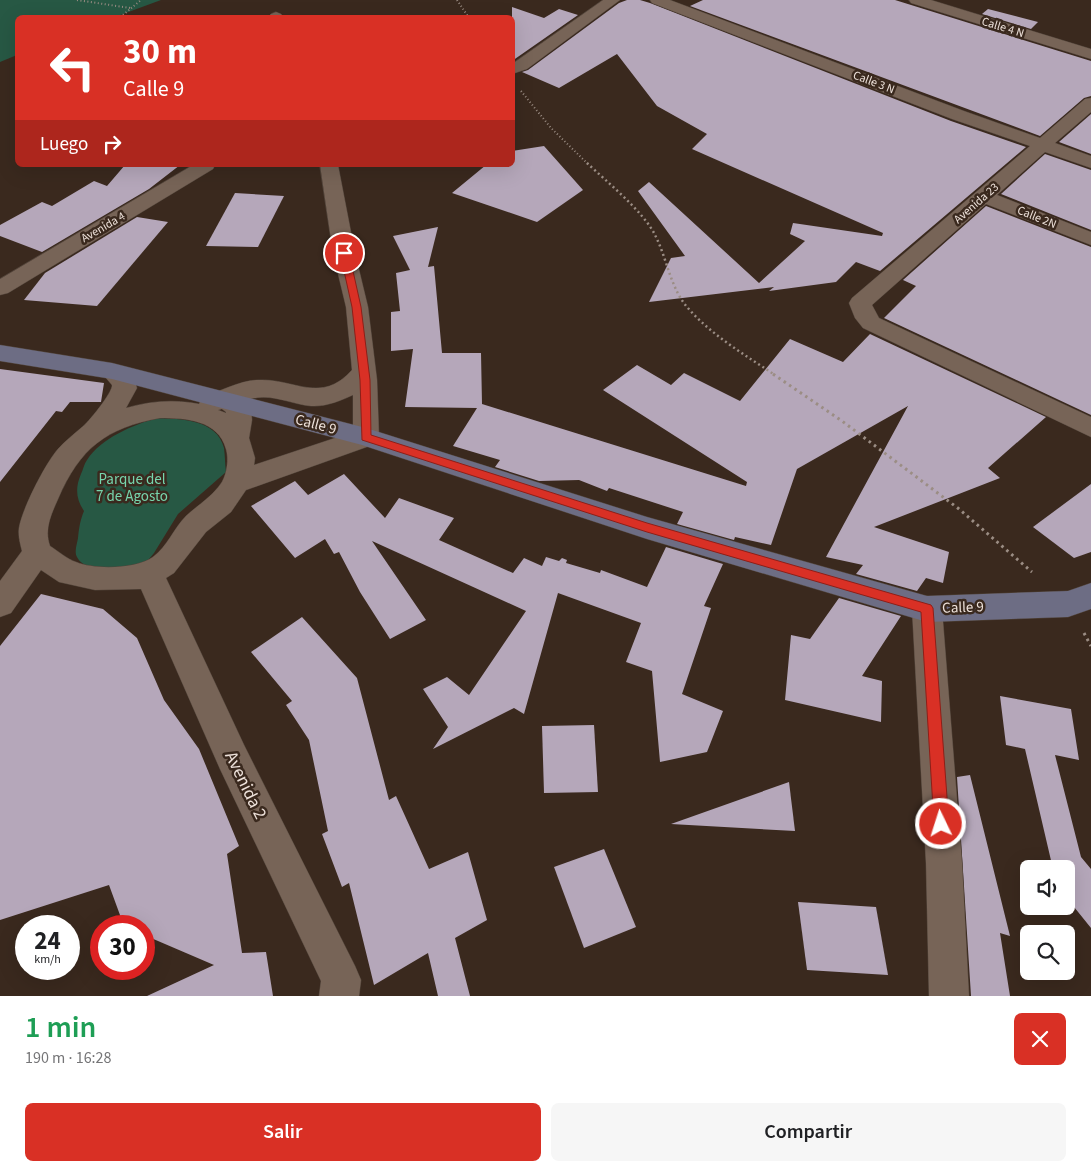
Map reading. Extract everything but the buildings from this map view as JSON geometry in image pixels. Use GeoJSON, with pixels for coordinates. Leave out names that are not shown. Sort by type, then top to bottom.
{"type":"FeatureCollection","features":[{"type":"Feature","properties":{"kind":"street"},"geometry":{"type":"LineString","coordinates":[[515,68],[521,66],[613,0]]}},
{"type":"Feature","properties":{"kind":"street","name":"Calle 3 N"},"geometry":{"type":"LineString","coordinates":[[657,0],[958,115],[1091,162]]}},
{"type":"Feature","properties":{"kind":"street","name":"Calle 4 N"},"geometry":{"type":"LineString","coordinates":[[916,0],[1091,54]]}},
{"type":"Feature","properties":{"kind":"street","name":"Avenida 23"},"geometry":{"type":"LineString","coordinates":[[1091,103],[860,303],[866,318],[871,323],[1091,428]]}},
{"type":"Feature","properties":{"kind":"street","name":"Avenida 4"},"geometry":{"type":"LineString","coordinates":[[0,288],[203,167]]}},
{"type":"Feature","properties":{"kind":"street"},"geometry":{"type":"LineString","coordinates":[[236,483],[366,437],[364,370],[357,307],[344,253],[329,167]]}},
{"type":"Feature","properties":{"kind":"street","name":"Calle 2N"},"geometry":{"type":"LineString","coordinates":[[983,196],[1091,238]]}},
{"type":"Feature","properties":{"kind":"street","name":"Calle 9"},"geometry":{"type":"LineString","coordinates":[[0,353],[112,371],[226,399],[366,437],[647,528],[927,608],[1079,600]]}},
{"type":"Feature","properties":{"kind":"street"},"geometry":{"type":"LineString","coordinates":[[190,411],[257,388],[278,390],[310,399],[322,398],[337,393],[351,385],[362,375],[364,370]]}},
{"type":"Feature","properties":{"kind":"street"},"geometry":{"type":"LineString","coordinates":[[89,436],[115,421],[143,412],[172,409],[198,412],[221,422],[236,438],[242,458],[236,483],[221,504],[196,524],[164,565],[138,578],[95,578],[69,573],[37,553],[33,534],[39,511],[51,485],[68,454],[89,436],[114,407],[125,388],[112,371]]}},
{"type":"Feature","properties":{"kind":"street"},"geometry":{"type":"LineString","coordinates":[[226,399],[238,408],[241,418],[241,426],[236,438]]}},
{"type":"Feature","properties":{"kind":"street"},"geometry":{"type":"LineString","coordinates":[[0,604],[37,553]]}},
{"type":"Feature","properties":{"kind":"street","name":"Avenida 2"},"geometry":{"type":"LineString","coordinates":[[149,573],[232,757],[341,980],[338,996]]}},
{"type":"Feature","properties":{"kind":"street"},"geometry":{"type":"LineString","coordinates":[[927,608],[944,863],[948,996]]}},
{"type":"Feature","properties":{"kind":"path"},"geometry":{"type":"LineString","coordinates":[[77,0],[130,8]]}},
{"type":"Feature","properties":{"kind":"path"},"geometry":{"type":"LineString","coordinates":[[123,15],[141,0]]}},
{"type":"Feature","properties":{"kind":"path"},"geometry":{"type":"LineString","coordinates":[[457,0],[467,15]]}},
{"type":"Feature","properties":{"kind":"path"},"geometry":{"type":"LineString","coordinates":[[518,88],[551,128],[646,221],[655,235],[669,274],[687,307],[723,340],[842,421],[1079,600],[1091,646]]}},
{"type":"Feature","properties":{"kind":"green space"},"geometry":{"type":"Polygon","coordinates":[[[0,0],[161,0],[120,15],[15,15],[15,56],[0,62],[0,0]]]}},
{"type":"Feature","properties":{"kind":"green space","name":"Parque del 7 de Agosto"},"geometry":{"type":"Polygon","coordinates":[[[157,418],[197,422],[214,431],[220,438],[224,448],[226,472],[178,514],[154,553],[140,570],[106,570],[88,566],[81,562],[76,553],[84,511],[79,502],[77,489],[85,463],[100,445],[118,433],[157,418]]]}},
{"type":"Feature","properties":{"kind":"route"},"geometry":{"type":"LineString","coordinates":[[344,253],[357,307],[365,380],[366,437],[647,528],[927,608],[941,824]]}}]}
